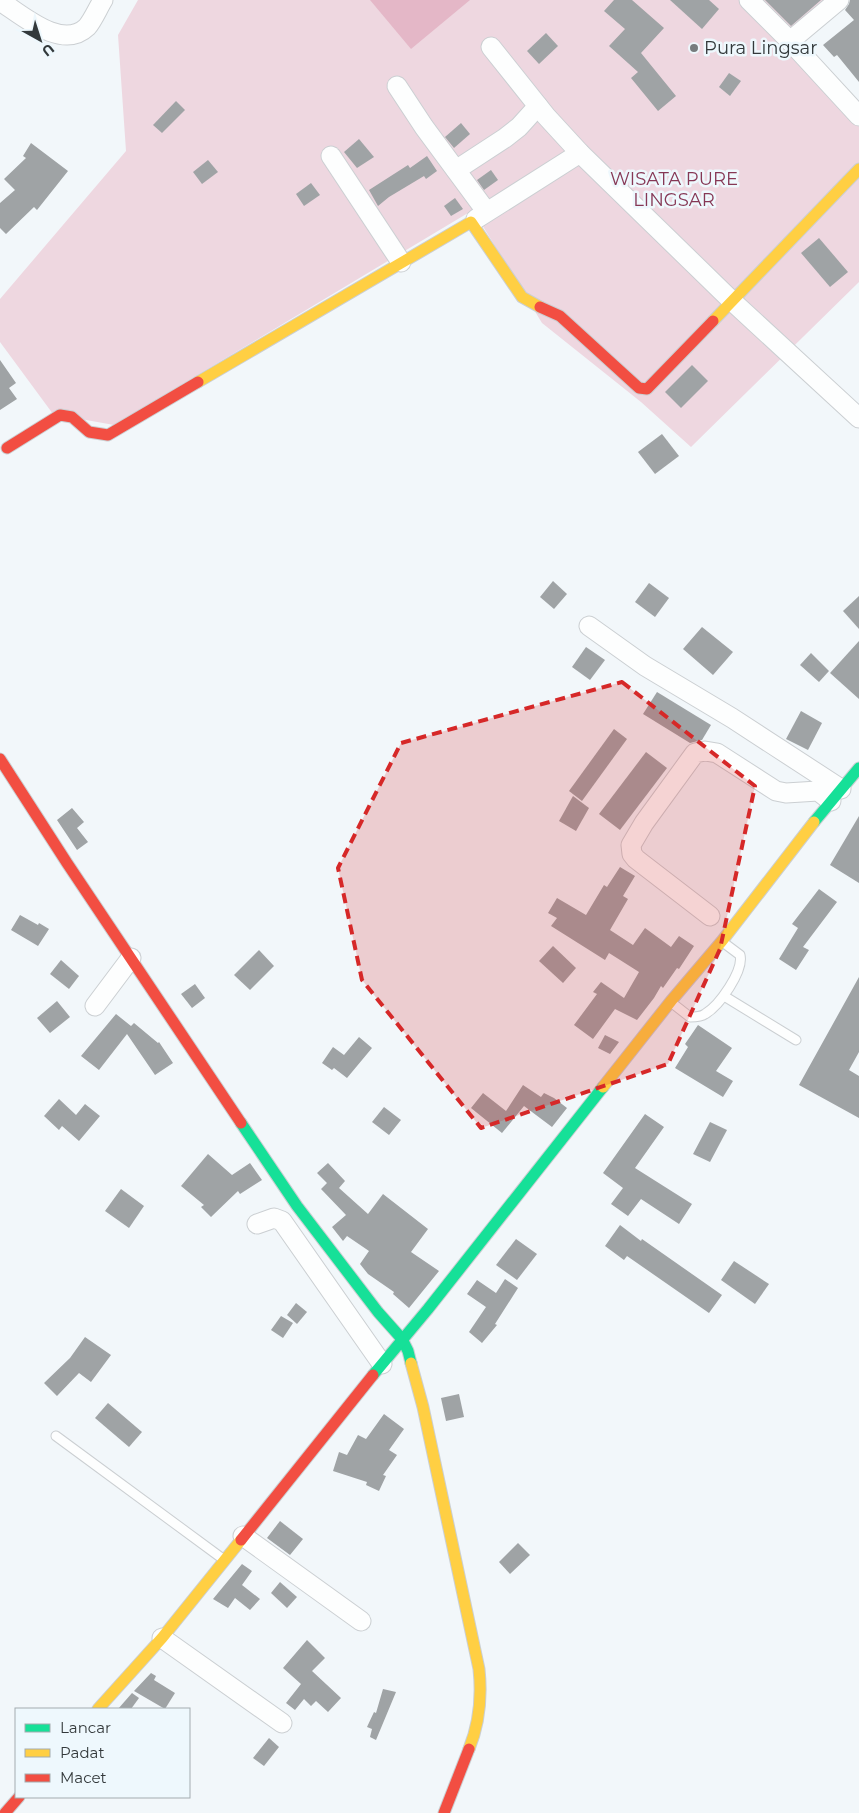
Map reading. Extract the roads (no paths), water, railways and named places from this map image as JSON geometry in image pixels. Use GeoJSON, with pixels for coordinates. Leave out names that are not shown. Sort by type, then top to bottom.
{"type":"FeatureCollection","features":[{"type":"Feature","properties":{"kind":"street"},"geometry":{"type":"LineString","coordinates":[[0,1],[38,26],[56,35],[65,36],[76,34],[87,27],[103,0]]}},
{"type":"Feature","properties":{"kind":"street"},"geometry":{"type":"LineString","coordinates":[[749,0],[790,41],[859,116]]}},
{"type":"Feature","properties":{"kind":"street"},"geometry":{"type":"LineString","coordinates":[[790,41],[839,0]]}},
{"type":"Feature","properties":{"kind":"street"},"geometry":{"type":"LineString","coordinates":[[491,47],[538,106],[580,152],[732,301],[859,418]]}},
{"type":"Feature","properties":{"kind":"street"},"geometry":{"type":"LineString","coordinates":[[397,86],[424,127],[486,212]]}},
{"type":"Feature","properties":{"kind":"street"},"geometry":{"type":"LineString","coordinates":[[456,170],[505,138],[519,127],[538,106]]}},
{"type":"Feature","properties":{"kind":"street"},"geometry":{"type":"LineString","coordinates":[[7,448],[60,415],[66,414],[90,433],[108,435],[471,222],[580,152]]}},
{"type":"Feature","properties":{"kind":"street"},"geometry":{"type":"LineString","coordinates":[[331,156],[401,262]]}},
{"type":"Feature","properties":{"kind":"street"},"geometry":{"type":"LineString","coordinates":[[471,222],[522,297],[528,302],[550,309],[560,316],[639,388],[647,389],[859,169]]}},
{"type":"Feature","properties":{"kind":"street"},"geometry":{"type":"LineString","coordinates":[[589,626],[645,666],[732,718],[836,795]]}},
{"type":"Feature","properties":{"kind":"street"},"geometry":{"type":"LineString","coordinates":[[710,916],[636,859],[632,854],[631,845],[644,823],[696,754],[705,751],[718,753],[776,791],[786,793],[818,791],[836,795]]}},
{"type":"Feature","properties":{"kind":"street"},"geometry":{"type":"LineString","coordinates":[[0,760],[297,1206],[378,1312],[402,1339],[408,1351],[423,1407],[462,1587],[479,1669],[481,1691],[479,1716],[472,1742],[444,1813]]}},
{"type":"Feature","properties":{"kind":"street"},"geometry":{"type":"LineString","coordinates":[[99,1708],[162,1638],[226,1560],[859,768]]}},
{"type":"Feature","properties":{"kind":"street"},"geometry":{"type":"LineString","coordinates":[[95,1006],[131,958]]}},
{"type":"Feature","properties":{"kind":"street"},"geometry":{"type":"LineString","coordinates":[[257,1224],[274,1218],[282,1221],[382,1364]]}},
{"type":"Feature","properties":{"kind":"street"},"geometry":{"type":"LineString","coordinates":[[244,1536],[361,1621]]}},
{"type":"Feature","properties":{"kind":"street"},"geometry":{"type":"LineString","coordinates":[[162,1638],[282,1723]]}},
{"type":"Feature","properties":{"kind":"street"},"geometry":{"type":"LineString","coordinates":[[5,1813],[18,1798]]}},
{"type":"Feature","properties":{"kind":"lane"},"geometry":{"type":"LineString","coordinates":[[671,1001],[685,1014],[690,1017],[696,1017],[704,1015],[724,996],[741,964],[740,955],[722,941]]}},
{"type":"Feature","properties":{"kind":"lane"},"geometry":{"type":"LineString","coordinates":[[724,996],[796,1040]]}},
{"type":"Feature","properties":{"kind":"lane"},"geometry":{"type":"LineString","coordinates":[[56,1436],[226,1560]]}},
{"type":"Feature","properties":{"kind":"place","name":"Pura Lingsar"},"geometry":{"type":"Point","coordinates":[694,48]}},
{"type":"Feature","properties":{"kind":"park label","name":"WISATA PURE LINGSAR"},"geometry":{"type":"Point","coordinates":[674,189]}}]}
